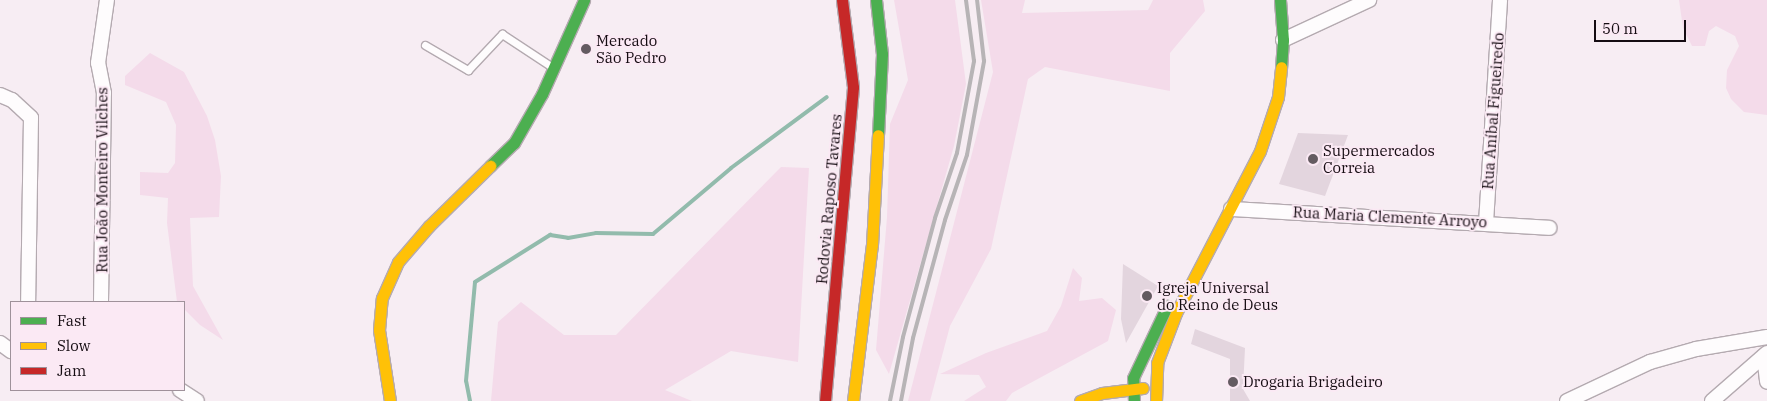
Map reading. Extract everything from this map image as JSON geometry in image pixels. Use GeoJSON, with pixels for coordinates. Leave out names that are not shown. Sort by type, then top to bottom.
{"type":"FeatureCollection","features":[{"type":"Feature","properties":{"kind":"main road"},"geometry":{"type":"LineString","coordinates":[[390,401],[379,330],[382,298],[398,262],[429,226],[514,143],[554,69],[584,0]]}},
{"type":"Feature","properties":{"kind":"main road","name":"Rodovia Raposo Tavares"},"geometry":{"type":"LineString","coordinates":[[825,401],[853,87],[842,0]]}},
{"type":"Feature","properties":{"kind":"main road"},"geometry":{"type":"LineString","coordinates":[[853,401],[872,246],[882,54],[876,0]]}},
{"type":"Feature","properties":{"kind":"main road"},"geometry":{"type":"LineString","coordinates":[[1156,401],[1157,363],[1176,313],[1260,151],[1278,97],[1283,40],[1280,0]]}},
{"type":"Feature","properties":{"kind":"main road"},"geometry":{"type":"LineString","coordinates":[[1132,396],[1145,347],[1180,282],[1231,209]]}},
{"type":"Feature","properties":{"kind":"main road"},"geometry":{"type":"LineString","coordinates":[[1080,401],[1102,393],[1132,396],[1155,385]]}},
{"type":"Feature","properties":{"kind":"street","name":"Rua João Monteiro Vilches"},"geometry":{"type":"LineString","coordinates":[[101,301],[101,282],[96,272],[98,62],[107,0]]}},
{"type":"Feature","properties":{"kind":"street"},"geometry":{"type":"LineString","coordinates":[[1283,40],[1369,0]]}},
{"type":"Feature","properties":{"kind":"street","name":"Rua Aníbal Figueiredo"},"geometry":{"type":"LineString","coordinates":[[1486,223],[1500,0]]}},
{"type":"Feature","properties":{"kind":"street"},"geometry":{"type":"LineString","coordinates":[[0,95],[12,100],[31,118],[28,301]]}},
{"type":"Feature","properties":{"kind":"street","name":"Rua Maria Clemente Arroyo"},"geometry":{"type":"LineString","coordinates":[[1231,209],[1549,228]]}},
{"type":"Feature","properties":{"kind":"street"},"geometry":{"type":"LineString","coordinates":[[1567,401],[1650,362],[1696,349],[1767,337]]}},
{"type":"Feature","properties":{"kind":"street"},"geometry":{"type":"LineString","coordinates":[[0,343],[10,351]]}},
{"type":"Feature","properties":{"kind":"street"},"geometry":{"type":"LineString","coordinates":[[1766,354],[1767,382]]}},
{"type":"Feature","properties":{"kind":"street"},"geometry":{"type":"LineString","coordinates":[[1712,401],[1766,354]]}},
{"type":"Feature","properties":{"kind":"street"},"geometry":{"type":"LineString","coordinates":[[182,391],[197,401]]}},
{"type":"Feature","properties":{"kind":"lane"},"geometry":{"type":"LineString","coordinates":[[425,45],[468,70],[502,34],[554,69]]}},
{"type":"Feature","properties":{"kind":"shaded area"},"geometry":{"type":"Polygon","coordinates":[[[894,0],[955,0],[966,84],[954,146],[889,374],[876,350],[887,217],[890,124],[908,80],[894,0]]]}},
{"type":"Feature","properties":{"kind":"shaded area"},"geometry":{"type":"Polygon","coordinates":[[[981,0],[1025,0],[1022,13],[1148,10],[1153,0],[1203,0],[1205,11],[1170,53],[1170,91],[1045,67],[1028,79],[991,249],[950,326],[930,401],[908,401],[993,72],[981,0]]]}},
{"type":"Feature","properties":{"kind":"shaded area"},"geometry":{"type":"Polygon","coordinates":[[[1679,0],[1767,0],[1767,115],[1744,112],[1731,99],[1726,88],[1727,70],[1739,46],[1735,36],[1716,26],[1709,31],[1705,46],[1692,46],[1683,28],[1679,0]]]}},
{"type":"Feature","properties":{"kind":"shaded area"},"geometry":{"type":"Polygon","coordinates":[[[150,53],[184,72],[207,116],[215,140],[221,176],[219,217],[190,218],[193,286],[223,340],[200,325],[185,310],[185,301],[177,301],[167,223],[168,198],[140,195],[140,172],[168,173],[175,163],[176,125],[166,102],[125,85],[125,76],[150,53]]]}},
{"type":"Feature","properties":{"kind":"shaded area"},"geometry":{"type":"Polygon","coordinates":[[[781,167],[809,168],[798,362],[731,351],[665,390],[692,401],[491,401],[498,322],[521,302],[564,335],[616,335],[781,167]]]}},
{"type":"Feature","properties":{"kind":"shaded area"},"geometry":{"type":"Polygon","coordinates":[[[1073,268],[1082,278],[1079,301],[1102,298],[1116,310],[1108,341],[1012,393],[1006,401],[964,401],[986,387],[979,375],[940,374],[986,353],[1047,331],[1061,306],[1073,268]]]}},
{"type":"Feature","properties":{"kind":"building","name":"Supermercados Correia"},"geometry":{"type":"Polygon","coordinates":[[[1298,133],[1348,135],[1325,196],[1279,184],[1298,133]]]}},
{"type":"Feature","properties":{"kind":"building"},"geometry":{"type":"Polygon","coordinates":[[[1123,264],[1158,286],[1126,343],[1121,319],[1123,264]]]}},
{"type":"Feature","properties":{"kind":"building"},"geometry":{"type":"Polygon","coordinates":[[[1195,329],[1245,348],[1243,389],[1250,401],[1230,401],[1230,359],[1191,344],[1195,329]]]}},
{"type":"Feature","properties":{"kind":"waterway"},"geometry":{"type":"LineString","coordinates":[[470,401],[466,381],[475,282],[550,235],[568,238],[596,233],[653,234],[731,168],[827,97]]}},
{"type":"Feature","properties":{"kind":"railway"},"geometry":{"type":"LineString","coordinates":[[890,401],[903,337],[935,218],[957,153],[974,61],[966,0]]}},
{"type":"Feature","properties":{"kind":"railway"},"geometry":{"type":"LineString","coordinates":[[901,401],[913,338],[945,220],[967,155],[984,61],[977,0]]}},
{"type":"Feature","properties":{"kind":"traffic: fast"},"geometry":{"type":"LineString","coordinates":[[490,166],[514,143],[542,94],[584,0]]}},
{"type":"Feature","properties":{"kind":"traffic: fast"},"geometry":{"type":"LineString","coordinates":[[876,0],[882,54],[878,135]]}},
{"type":"Feature","properties":{"kind":"traffic: fast"},"geometry":{"type":"LineString","coordinates":[[1280,0],[1283,40],[1281,67]]}},
{"type":"Feature","properties":{"kind":"traffic: fast"},"geometry":{"type":"LineString","coordinates":[[1134,401],[1133,378],[1167,306]]}},
{"type":"Feature","properties":{"kind":"traffic: slow"},"geometry":{"type":"LineString","coordinates":[[1156,401],[1157,363],[1176,313],[1260,151],[1278,97],[1281,67]]}},
{"type":"Feature","properties":{"kind":"traffic: slow"},"geometry":{"type":"LineString","coordinates":[[853,401],[872,245],[878,135]]}},
{"type":"Feature","properties":{"kind":"traffic: slow"},"geometry":{"type":"LineString","coordinates":[[390,401],[379,330],[382,298],[398,262],[429,226],[490,166]]}},
{"type":"Feature","properties":{"kind":"traffic: slow"},"geometry":{"type":"LineString","coordinates":[[1080,401],[1102,393],[1143,388]]}},
{"type":"Feature","properties":{"kind":"traffic: jam"},"geometry":{"type":"LineString","coordinates":[[825,401],[853,87],[842,0]]}},
{"type":"Feature","properties":{"kind":"place","name":"Mercado São Pedro"},"geometry":{"type":"Point","coordinates":[586,49]}},
{"type":"Feature","properties":{"kind":"place","name":"Supermercados Correia"},"geometry":{"type":"Point","coordinates":[1313,159]}},
{"type":"Feature","properties":{"kind":"place","name":"Igreja Universal do Reino de Deus"},"geometry":{"type":"Point","coordinates":[1147,296]}},
{"type":"Feature","properties":{"kind":"place","name":"Drogaria Brigadeiro"},"geometry":{"type":"Point","coordinates":[1233,382]}}]}
